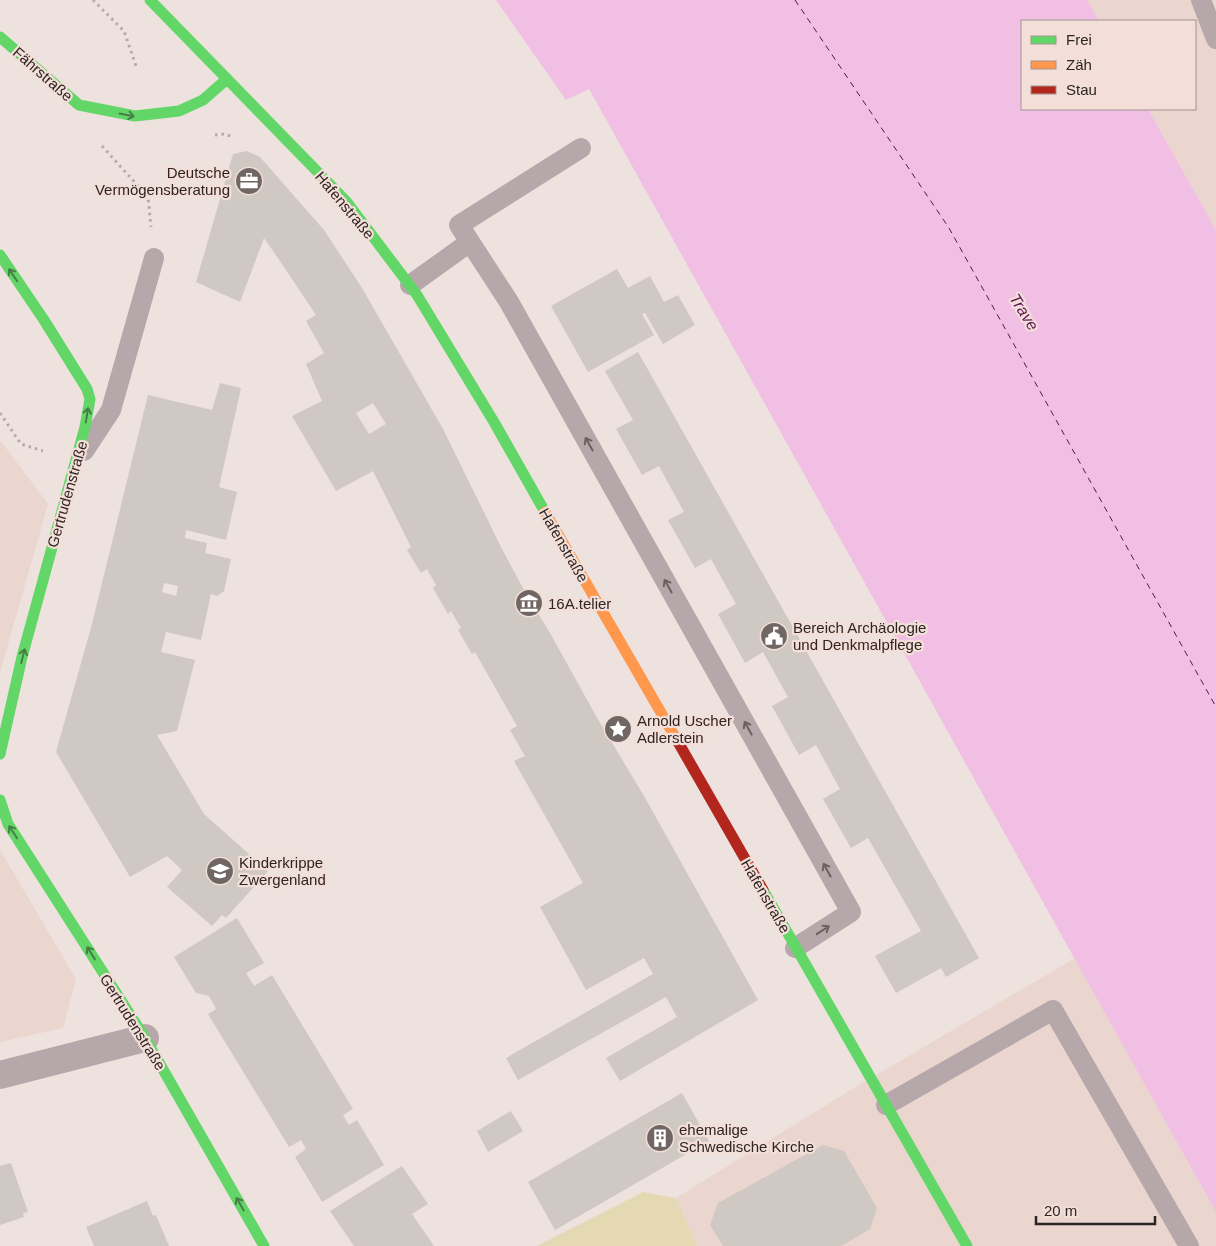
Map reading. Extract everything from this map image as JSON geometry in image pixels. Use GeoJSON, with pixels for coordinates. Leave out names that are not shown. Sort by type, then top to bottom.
{"type":"FeatureCollection","features":[{"type":"Feature","properties":{"kind":"main road","name":"Hafenstraße"},"geometry":{"type":"LineString","coordinates":[[150,0],[346,201],[417,294],[494,422],[967,1246]]}},
{"type":"Feature","properties":{"kind":"main road","name":"Fährstraße"},"geometry":{"type":"LineString","coordinates":[[0,37],[79,105],[135,116],[179,111],[203,100],[227,79]]}},
{"type":"Feature","properties":{"kind":"main road","name":"Gertrudenstraße"},"geometry":{"type":"LineString","coordinates":[[0,255],[44,320],[87,389],[90,399],[86,427],[22,657],[0,754]]}},
{"type":"Feature","properties":{"kind":"main road","name":"Gertrudenstraße"},"geometry":{"type":"LineString","coordinates":[[0,800],[8,824],[145,1038],[264,1246]]}},
{"type":"Feature","properties":{"kind":"street"},"geometry":{"type":"LineString","coordinates":[[0,1075],[145,1038]]}},
{"type":"Feature","properties":{"kind":"lane"},"geometry":{"type":"LineString","coordinates":[[1201,0],[1216,39]]}},
{"type":"Feature","properties":{"kind":"lane"},"geometry":{"type":"LineString","coordinates":[[581,148],[459,225],[509,302],[851,912],[795,948]]}},
{"type":"Feature","properties":{"kind":"lane"},"geometry":{"type":"LineString","coordinates":[[410,285],[470,242]]}},
{"type":"Feature","properties":{"kind":"lane"},"geometry":{"type":"LineString","coordinates":[[76,462],[111,410],[154,258]]}},
{"type":"Feature","properties":{"kind":"lane"},"geometry":{"type":"LineString","coordinates":[[886,1105],[1053,1010],[1189,1246]]}},
{"type":"Feature","properties":{"kind":"path"},"geometry":{"type":"LineString","coordinates":[[93,0],[124,31],[136,66]]}},
{"type":"Feature","properties":{"kind":"path"},"geometry":{"type":"LineString","coordinates":[[214,135],[224,134],[238,139]]}},
{"type":"Feature","properties":{"kind":"path"},"geometry":{"type":"LineString","coordinates":[[96,138],[148,197],[154,258]]}},
{"type":"Feature","properties":{"kind":"path"},"geometry":{"type":"LineString","coordinates":[[0,414],[21,444],[76,462]]}},
{"type":"Feature","properties":{"kind":"shaded area"},"geometry":{"type":"Polygon","coordinates":[[[1087,0],[1216,0],[1216,230],[1149,110],[1196,110],[1196,20],[1098,20],[1087,0]]]}},
{"type":"Feature","properties":{"kind":"shaded area"},"geometry":{"type":"Polygon","coordinates":[[[0,440],[48,504],[0,672],[0,440]]]}},
{"type":"Feature","properties":{"kind":"shaded area"},"geometry":{"type":"Polygon","coordinates":[[[0,850],[76,979],[63,1028],[0,1042],[0,850]]]}},
{"type":"Feature","properties":{"kind":"shaded area"},"geometry":{"type":"Polygon","coordinates":[[[1075,958],[1216,1212],[1216,1246],[697,1246],[676,1198],[844,1094],[1075,958]]]}},
{"type":"Feature","properties":{"kind":"shaded area"},"geometry":{"type":"Polygon","coordinates":[[[643,1192],[676,1198],[697,1246],[537,1246],[643,1192]]]}},
{"type":"Feature","properties":{"kind":"water","name":"Trave"},"geometry":{"type":"Polygon","coordinates":[[[496,0],[1087,0],[1098,20],[1021,20],[1021,110],[1149,110],[1216,230],[1216,1212],[589,89],[566,100],[496,0]]]}},
{"type":"Feature","properties":{"kind":"building"},"geometry":{"type":"Polygon","coordinates":[[[247,151],[260,157],[324,230],[362,288],[443,429],[525,592],[644,796],[758,1000],[620,1081],[606,1058],[677,1017],[666,997],[518,1080],[506,1058],[653,974],[644,958],[586,990],[540,907],[583,883],[514,761],[525,756],[510,730],[517,726],[475,652],[472,654],[458,630],[461,628],[451,611],[448,614],[433,588],[436,585],[427,569],[421,573],[407,550],[411,547],[373,471],[336,491],[292,416],[322,401],[306,364],[324,353],[306,321],[316,315],[264,238],[240,302],[196,282],[233,154],[247,151]],[[373,403],[356,413],[369,434],[386,424],[373,403]]]}},
{"type":"Feature","properties":{"kind":"building"},"geometry":{"type":"Polygon","coordinates":[[[617,269],[628,288],[650,276],[664,302],[678,295],[695,325],[663,344],[645,313],[642,314],[654,335],[588,372],[551,306],[617,269]]]}},
{"type":"Feature","properties":{"kind":"building"},"geometry":{"type":"Polygon","coordinates":[[[638,352],[979,958],[946,977],[941,968],[896,993],[875,956],[921,931],[868,838],[851,848],[823,799],[840,789],[816,745],[799,755],[772,706],[788,697],[763,652],[745,663],[718,614],[736,604],[711,559],[695,568],[668,520],[684,512],[659,466],[642,475],[616,429],[633,420],[605,371],[638,352]]]}},
{"type":"Feature","properties":{"kind":"building"},"geometry":{"type":"Polygon","coordinates":[[[220,383],[241,388],[219,487],[237,492],[226,540],[186,530],[185,538],[207,543],[205,553],[231,559],[224,591],[217,596],[211,594],[201,640],[166,632],[161,652],[195,660],[177,731],[157,735],[204,814],[268,871],[226,918],[222,915],[212,926],[167,887],[182,870],[167,856],[130,877],[56,752],[92,624],[148,395],[212,410],[220,383]],[[164,583],[162,592],[176,596],[178,586],[164,583]]]}},
{"type":"Feature","properties":{"kind":"building"},"geometry":{"type":"Polygon","coordinates":[[[237,918],[264,963],[246,973],[254,986],[272,975],[353,1109],[343,1115],[349,1125],[357,1120],[384,1165],[322,1202],[295,1157],[306,1149],[301,1140],[289,1147],[208,1014],[216,1009],[209,996],[196,993],[174,957],[237,918]]]}},
{"type":"Feature","properties":{"kind":"building"},"geometry":{"type":"Polygon","coordinates":[[[682,1093],[709,1141],[555,1230],[528,1182],[682,1093]]]}},
{"type":"Feature","properties":{"kind":"building"},"geometry":{"type":"Polygon","coordinates":[[[511,1111],[523,1131],[488,1152],[477,1131],[511,1111]]]}},
{"type":"Feature","properties":{"kind":"building"},"geometry":{"type":"Polygon","coordinates":[[[823,1145],[844,1151],[877,1208],[870,1229],[841,1246],[723,1246],[710,1225],[718,1203],[823,1145]]]}},
{"type":"Feature","properties":{"kind":"building"},"geometry":{"type":"Polygon","coordinates":[[[11,1163],[28,1212],[23,1213],[24,1217],[0,1225],[0,1166],[11,1163]]]}},
{"type":"Feature","properties":{"kind":"building"},"geometry":{"type":"Polygon","coordinates":[[[402,1166],[428,1204],[412,1214],[434,1246],[354,1246],[330,1211],[402,1166]]]}},
{"type":"Feature","properties":{"kind":"building"},"geometry":{"type":"Polygon","coordinates":[[[147,1201],[153,1216],[156,1215],[169,1246],[94,1246],[86,1227],[147,1201]]]}},
{"type":"Feature","properties":{"kind":"ferry route"},"geometry":{"type":"LineString","coordinates":[[795,0],[949,228],[1216,707]]}},
{"type":"Feature","properties":{"kind":"traffic: fast"},"geometry":{"type":"LineString","coordinates":[[150,0],[346,201],[417,295],[494,422],[545,512]]}},
{"type":"Feature","properties":{"kind":"traffic: fast"},"geometry":{"type":"LineString","coordinates":[[0,37],[79,105],[135,116],[179,111],[203,100],[227,79]]}},
{"type":"Feature","properties":{"kind":"traffic: fast"},"geometry":{"type":"LineString","coordinates":[[0,255],[44,320],[87,389],[90,399],[85,427],[22,657],[0,754]]}},
{"type":"Feature","properties":{"kind":"traffic: fast"},"geometry":{"type":"LineString","coordinates":[[0,800],[8,824],[145,1038],[264,1246]]}},
{"type":"Feature","properties":{"kind":"traffic: fast"},"geometry":{"type":"LineString","coordinates":[[763,890],[967,1246]]}},
{"type":"Feature","properties":{"kind":"traffic: slow"},"geometry":{"type":"LineString","coordinates":[[545,512],[678,742]]}},
{"type":"Feature","properties":{"kind":"traffic: jam"},"geometry":{"type":"LineString","coordinates":[[678,742],[763,890]]}},
{"type":"Feature","properties":{"kind":"place","name":"Deutsche Vermögensberatung"},"geometry":{"type":"Point","coordinates":[249,181]}},
{"type":"Feature","properties":{"kind":"place","name":"16A.telier"},"geometry":{"type":"Point","coordinates":[529,603]}},
{"type":"Feature","properties":{"kind":"place","name":"Bereich Archäologie und Denkmalpflege"},"geometry":{"type":"Point","coordinates":[774,636]}},
{"type":"Feature","properties":{"kind":"place","name":"Arnold Uscher Adlerstein"},"geometry":{"type":"Point","coordinates":[618,729]}},
{"type":"Feature","properties":{"kind":"place","name":"Kinderkrippe Zwergenland"},"geometry":{"type":"Point","coordinates":[220,871]}},
{"type":"Feature","properties":{"kind":"place","name":"ehemalige Schwedische Kirche"},"geometry":{"type":"Point","coordinates":[660,1138]}}]}
